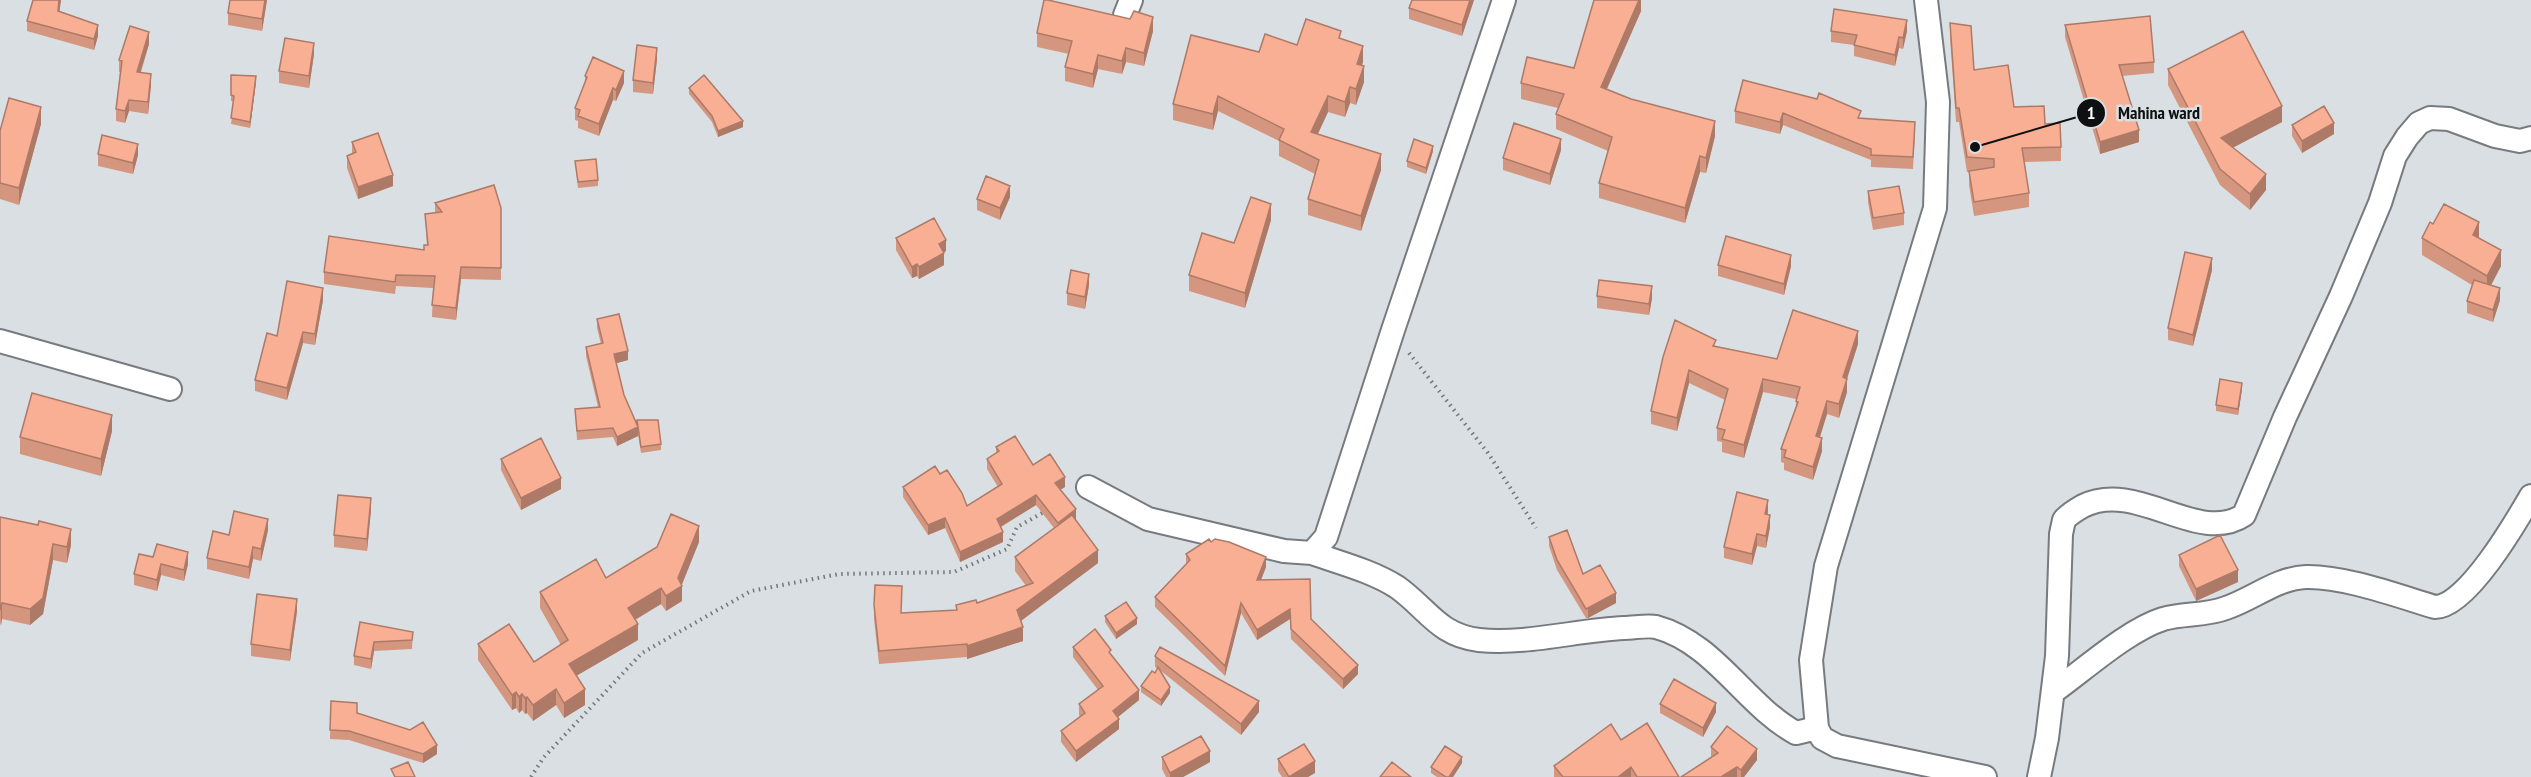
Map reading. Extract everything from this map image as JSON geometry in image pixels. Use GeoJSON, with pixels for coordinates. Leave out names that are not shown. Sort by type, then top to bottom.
{"type":"FeatureCollection","features":[{"type":"Feature","properties":{"kind":"street"},"geometry":{"type":"LineString","coordinates":[[1312,553],[1326,537],[1504,0]]}},
{"type":"Feature","properties":{"kind":"street"},"geometry":{"type":"LineString","coordinates":[[1926,0],[1938,102],[1935,208],[1826,566],[1811,660],[1817,728],[1822,738],[1837,746],[1985,777]]}},
{"type":"Feature","properties":{"kind":"street"},"geometry":{"type":"LineString","coordinates":[[2039,777],[2053,692],[2061,587],[2061,534],[2067,516],[2088,504],[2103,499],[2124,500],[2199,521],[2220,524],[2229,523],[2244,515],[2341,296],[2380,203],[2395,156],[2407,137],[2419,123],[2430,118],[2448,119],[2495,136],[2520,141],[2531,138]]}},
{"type":"Feature","properties":{"kind":"street"},"geometry":{"type":"LineString","coordinates":[[0,341],[170,389]]}},
{"type":"Feature","properties":{"kind":"street"},"geometry":{"type":"LineString","coordinates":[[1088,487],[1148,519],[1284,551],[1312,553],[1395,586],[1445,630],[1458,637],[1482,640],[1522,639],[1579,631],[1655,626],[1687,641],[1712,660],[1782,726],[1796,733],[1817,728]]}},
{"type":"Feature","properties":{"kind":"street"},"geometry":{"type":"LineString","coordinates":[[2053,692],[2151,624],[2164,619],[2209,614],[2285,581],[2306,577],[2336,581],[2435,607],[2451,603],[2471,585],[2500,546],[2531,495]]}},
{"type":"Feature","properties":{"kind":"path"},"geometry":{"type":"LineString","coordinates":[[1393,330],[1421,371],[1488,453],[1536,528]]}},
{"type":"Feature","properties":{"kind":"path"},"geometry":{"type":"LineString","coordinates":[[531,777],[544,757],[642,652],[752,591],[839,574],[954,572],[1007,549],[1017,527],[1048,510]]}},
{"type":"Feature","properties":{"kind":"building"},"geometry":{"type":"Polygon","coordinates":[[[33,0],[59,0],[58,11],[98,25],[94,39],[27,21],[33,0]]]}},
{"type":"Feature","properties":{"kind":"building"},"geometry":{"type":"Polygon","coordinates":[[[230,0],[265,0],[262,19],[228,13],[230,0]]]}},
{"type":"Feature","properties":{"kind":"building"},"geometry":{"type":"Polygon","coordinates":[[[1044,0],[1130,19],[1134,11],[1153,17],[1144,53],[1126,48],[1122,61],[1098,55],[1093,74],[1065,67],[1072,41],[1037,33],[1044,0]]]}},
{"type":"Feature","properties":{"kind":"building"},"geometry":{"type":"Polygon","coordinates":[[[1412,0],[1470,0],[1462,25],[1409,8],[1412,0]]]}},
{"type":"Feature","properties":{"kind":"building"},"geometry":{"type":"Polygon","coordinates":[[[1594,0],[1639,0],[1601,87],[1631,99],[1715,121],[1706,158],[1700,156],[1685,208],[1599,183],[1612,137],[1556,114],[1564,94],[1521,83],[1527,57],[1574,68],[1594,0]]]}},
{"type":"Feature","properties":{"kind":"building"},"geometry":{"type":"Polygon","coordinates":[[[1834,9],[1907,20],[1903,38],[1899,37],[1895,55],[1854,45],[1857,35],[1831,31],[1834,9]]]}},
{"type":"Feature","properties":{"kind":"building"},"geometry":{"type":"Polygon","coordinates":[[[2150,16],[2154,62],[2119,65],[2139,130],[2100,142],[2065,25],[2150,16]]]}},
{"type":"Feature","properties":{"kind":"building"},"geometry":{"type":"Polygon","coordinates":[[[1306,19],[1341,31],[1339,38],[1363,46],[1357,64],[1364,66],[1356,89],[1350,87],[1345,102],[1328,96],[1311,132],[1381,154],[1361,216],[1308,199],[1319,160],[1279,140],[1284,129],[1218,96],[1213,114],[1173,104],[1191,35],[1259,52],[1265,34],[1297,45],[1306,19]]]}},
{"type":"Feature","properties":{"kind":"building"},"geometry":{"type":"Polygon","coordinates":[[[1950,23],[1971,26],[1974,70],[2008,65],[2014,107],[2044,106],[2045,124],[2060,123],[2061,147],[2022,148],[2029,193],[1974,202],[1969,171],[1994,167],[1994,159],[1967,157],[1959,108],[1956,108],[1950,23]]]}},
{"type":"Feature","properties":{"kind":"building"},"geometry":{"type":"Polygon","coordinates":[[[130,26],[149,32],[137,72],[151,74],[148,102],[129,100],[125,111],[116,109],[122,61],[119,60],[130,26]]]}},
{"type":"Feature","properties":{"kind":"building"},"geometry":{"type":"Polygon","coordinates":[[[2243,31],[2282,106],[2221,138],[2266,174],[2250,194],[2220,169],[2168,69],[2243,31]]]}},
{"type":"Feature","properties":{"kind":"building"},"geometry":{"type":"Polygon","coordinates":[[[285,38],[314,43],[309,76],[279,71],[285,38]]]}},
{"type":"Feature","properties":{"kind":"building"},"geometry":{"type":"Polygon","coordinates":[[[637,45],[657,48],[653,83],[633,80],[637,45]]]}},
{"type":"Feature","properties":{"kind":"building"},"geometry":{"type":"Polygon","coordinates":[[[593,57],[624,71],[616,90],[613,88],[599,124],[578,116],[580,110],[575,108],[593,57]]]}},
{"type":"Feature","properties":{"kind":"building"},"geometry":{"type":"Polygon","coordinates":[[[231,75],[256,76],[250,122],[231,118],[234,96],[231,95],[231,75]]]}},
{"type":"Feature","properties":{"kind":"building"},"geometry":{"type":"Polygon","coordinates":[[[704,75],[743,121],[718,131],[712,116],[689,88],[704,75]]]}},
{"type":"Feature","properties":{"kind":"building"},"geometry":{"type":"Polygon","coordinates":[[[1743,80],[1817,99],[1819,93],[1861,111],[1858,118],[1915,122],[1913,157],[1871,155],[1871,149],[1783,113],[1780,122],[1735,111],[1743,80]]]}},
{"type":"Feature","properties":{"kind":"building"},"geometry":{"type":"Polygon","coordinates":[[[9,98],[41,107],[19,188],[0,183],[0,131],[9,98]]]}},
{"type":"Feature","properties":{"kind":"building"},"geometry":{"type":"Polygon","coordinates":[[[2324,106],[2334,123],[2302,141],[2292,125],[2324,106]]]}},
{"type":"Feature","properties":{"kind":"building"},"geometry":{"type":"Polygon","coordinates":[[[1514,123],[1561,139],[1550,174],[1503,158],[1514,123]]]}},
{"type":"Feature","properties":{"kind":"building"},"geometry":{"type":"Polygon","coordinates":[[[378,133],[393,175],[358,187],[347,156],[356,152],[352,142],[378,133]]]}},
{"type":"Feature","properties":{"kind":"building"},"geometry":{"type":"Polygon","coordinates":[[[102,135],[138,144],[133,163],[98,154],[102,135]]]}},
{"type":"Feature","properties":{"kind":"building"},"geometry":{"type":"Polygon","coordinates":[[[1414,139],[1433,146],[1426,168],[1407,161],[1414,139]]]}},
{"type":"Feature","properties":{"kind":"building"},"geometry":{"type":"Polygon","coordinates":[[[596,159],[598,180],[578,182],[575,161],[596,159]]]}},
{"type":"Feature","properties":{"kind":"building"},"geometry":{"type":"Polygon","coordinates":[[[986,176],[1010,186],[1000,208],[977,199],[986,176]]]}},
{"type":"Feature","properties":{"kind":"building"},"geometry":{"type":"Polygon","coordinates":[[[494,185],[501,208],[501,268],[461,267],[456,308],[432,305],[435,276],[396,275],[395,282],[324,272],[329,236],[424,250],[424,245],[428,245],[425,214],[442,212],[435,203],[494,185]]]}},
{"type":"Feature","properties":{"kind":"building"},"geometry":{"type":"Polygon","coordinates":[[[1899,186],[1904,213],[1873,218],[1868,191],[1899,186]]]}},
{"type":"Feature","properties":{"kind":"building"},"geometry":{"type":"Polygon","coordinates":[[[1251,197],[1271,204],[1245,293],[1189,275],[1202,233],[1234,243],[1251,197]]]}},
{"type":"Feature","properties":{"kind":"building"},"geometry":{"type":"Polygon","coordinates":[[[2444,204],[2479,222],[2473,235],[2501,250],[2487,276],[2422,238],[2430,222],[2433,224],[2444,204]]]}},
{"type":"Feature","properties":{"kind":"building"},"geometry":{"type":"Polygon","coordinates":[[[934,218],[946,240],[939,244],[944,253],[919,267],[917,264],[912,267],[896,238],[934,218]]]}},
{"type":"Feature","properties":{"kind":"building"},"geometry":{"type":"Polygon","coordinates":[[[1726,236],[1791,255],[1784,284],[1718,265],[1726,236]]]}},
{"type":"Feature","properties":{"kind":"building"},"geometry":{"type":"Polygon","coordinates":[[[2185,252],[2212,258],[2193,335],[2168,328],[2185,252]]]}},
{"type":"Feature","properties":{"kind":"building"},"geometry":{"type":"Polygon","coordinates":[[[1071,270],[1089,274],[1085,297],[1067,293],[1071,270]]]}},
{"type":"Feature","properties":{"kind":"building"},"geometry":{"type":"Polygon","coordinates":[[[1599,280],[1652,286],[1649,304],[1597,296],[1599,280]]]}},
{"type":"Feature","properties":{"kind":"building"},"geometry":{"type":"Polygon","coordinates":[[[2474,280],[2500,288],[2493,310],[2467,301],[2474,280]]]}},
{"type":"Feature","properties":{"kind":"building"},"geometry":{"type":"Polygon","coordinates":[[[287,281],[323,288],[315,334],[303,332],[287,388],[255,380],[267,333],[277,336],[287,281]]]}},
{"type":"Feature","properties":{"kind":"building"},"geometry":{"type":"Polygon","coordinates":[[[1793,310],[1858,331],[1843,377],[1847,379],[1839,404],[1827,401],[1816,436],[1822,438],[1813,467],[1784,457],[1786,450],[1781,449],[1798,402],[1796,401],[1800,387],[1763,379],[1744,445],[1722,439],[1725,430],[1717,428],[1728,389],[1689,370],[1677,418],[1651,411],[1663,357],[1675,320],[1716,340],[1713,346],[1777,359],[1793,310]]]}},
{"type":"Feature","properties":{"kind":"building"},"geometry":{"type":"Polygon","coordinates":[[[619,314],[628,351],[614,354],[624,395],[638,427],[617,437],[613,428],[577,431],[575,409],[600,407],[586,347],[603,343],[597,319],[619,314]]]}},
{"type":"Feature","properties":{"kind":"building"},"geometry":{"type":"Polygon","coordinates":[[[2220,379],[2242,383],[2238,409],[2216,405],[2220,379]]]}},
{"type":"Feature","properties":{"kind":"building"},"geometry":{"type":"Polygon","coordinates":[[[32,393],[112,415],[101,459],[20,437],[32,393]]]}},
{"type":"Feature","properties":{"kind":"building"},"geometry":{"type":"Polygon","coordinates":[[[637,420],[658,420],[661,444],[641,447],[637,420]]]}},
{"type":"Feature","properties":{"kind":"building"},"geometry":{"type":"Polygon","coordinates":[[[1015,436],[1033,465],[1050,454],[1065,477],[1055,483],[1076,509],[1058,523],[1036,495],[997,519],[1003,532],[960,552],[945,518],[928,525],[903,487],[935,466],[940,474],[947,470],[962,493],[967,506],[1002,484],[987,459],[999,451],[996,447],[1015,436]]]}},
{"type":"Feature","properties":{"kind":"building"},"geometry":{"type":"Polygon","coordinates":[[[541,438],[561,478],[521,498],[501,459],[541,438]]]}},
{"type":"Feature","properties":{"kind":"building"},"geometry":{"type":"Polygon","coordinates":[[[1737,492],[1768,500],[1765,514],[1770,515],[1766,536],[1757,534],[1752,554],[1724,547],[1737,492]]]}},
{"type":"Feature","properties":{"kind":"building"},"geometry":{"type":"Polygon","coordinates":[[[338,495],[371,498],[367,539],[334,535],[338,495]]]}},
{"type":"Feature","properties":{"kind":"building"},"geometry":{"type":"Polygon","coordinates":[[[234,511],[268,519],[261,549],[253,547],[249,567],[207,558],[213,531],[229,535],[234,511]]]}},
{"type":"Feature","properties":{"kind":"building"},"geometry":{"type":"Polygon","coordinates":[[[671,514],[699,526],[678,578],[682,586],[666,596],[661,588],[628,608],[638,624],[569,664],[585,689],[564,703],[556,689],[533,705],[522,694],[519,697],[516,692],[512,695],[478,644],[509,624],[534,662],[568,640],[540,592],[596,559],[606,578],[657,547],[671,514]]]}},
{"type":"Feature","properties":{"kind":"building"},"geometry":{"type":"Polygon","coordinates":[[[1072,515],[1098,550],[1017,610],[1023,627],[967,646],[967,644],[879,651],[874,605],[875,585],[902,586],[901,613],[957,610],[956,605],[976,600],[977,603],[1033,583],[1015,557],[1072,515]]]}},
{"type":"Feature","properties":{"kind":"building"},"geometry":{"type":"Polygon","coordinates":[[[0,517],[38,525],[39,521],[71,529],[67,547],[53,544],[43,598],[30,609],[2,603],[0,610],[0,517]]]}},
{"type":"Feature","properties":{"kind":"building"},"geometry":{"type":"Polygon","coordinates":[[[1567,530],[1583,574],[1600,565],[1616,593],[1586,609],[1557,560],[1549,537],[1567,530]]]}},
{"type":"Feature","properties":{"kind":"building"},"geometry":{"type":"Polygon","coordinates":[[[2220,535],[2238,570],[2196,589],[2179,555],[2220,535]]]}},
{"type":"Feature","properties":{"kind":"building"},"geometry":{"type":"Polygon","coordinates":[[[1209,539],[1211,542],[1215,539],[1229,542],[1266,557],[1257,580],[1310,579],[1311,619],[1358,665],[1343,679],[1291,629],[1290,609],[1257,630],[1241,603],[1225,666],[1155,597],[1190,560],[1186,554],[1209,539]]]}},
{"type":"Feature","properties":{"kind":"building"},"geometry":{"type":"Polygon","coordinates":[[[157,544],[188,552],[184,570],[161,564],[157,580],[134,574],[139,554],[153,557],[157,544]]]}},
{"type":"Feature","properties":{"kind":"building"},"geometry":{"type":"Polygon","coordinates":[[[257,594],[297,599],[290,650],[251,644],[257,594]]]}},
{"type":"Feature","properties":{"kind":"building"},"geometry":{"type":"Polygon","coordinates":[[[1126,602],[1137,618],[1116,633],[1105,616],[1126,602]]]}},
{"type":"Feature","properties":{"kind":"building"},"geometry":{"type":"Polygon","coordinates":[[[360,622],[413,632],[412,640],[374,642],[371,659],[354,656],[360,622]]]}},
{"type":"Feature","properties":{"kind":"building"},"geometry":{"type":"Polygon","coordinates":[[[1095,629],[1111,650],[1109,652],[1139,690],[1113,711],[1119,719],[1076,751],[1061,731],[1085,713],[1079,704],[1103,686],[1073,647],[1095,629]]]}},
{"type":"Feature","properties":{"kind":"building"},"geometry":{"type":"Polygon","coordinates":[[[1160,647],[1259,701],[1241,724],[1155,656],[1160,647]]]}},
{"type":"Feature","properties":{"kind":"building"},"geometry":{"type":"Polygon","coordinates":[[[1158,667],[1170,687],[1161,700],[1141,686],[1152,671],[1155,673],[1158,667]]]}},
{"type":"Feature","properties":{"kind":"building"},"geometry":{"type":"Polygon","coordinates":[[[1674,679],[1716,703],[1703,728],[1660,704],[1674,679]]]}},
{"type":"Feature","properties":{"kind":"building"},"geometry":{"type":"Polygon","coordinates":[[[331,701],[357,703],[357,713],[410,730],[423,722],[437,745],[423,754],[349,731],[330,730],[331,701]]]}},
{"type":"Feature","properties":{"kind":"building"},"geometry":{"type":"Polygon","coordinates":[[[1647,723],[1679,777],[1637,777],[1631,767],[1618,777],[1563,777],[1554,766],[1611,724],[1621,740],[1647,723]]]}},
{"type":"Feature","properties":{"kind":"building"},"geometry":{"type":"Polygon","coordinates":[[[1727,726],[1757,749],[1741,770],[1737,767],[1721,777],[1681,777],[1718,753],[1711,747],[1727,726]]]}},
{"type":"Feature","properties":{"kind":"building"},"geometry":{"type":"Polygon","coordinates":[[[1201,736],[1210,751],[1170,773],[1162,757],[1201,736]]]}},
{"type":"Feature","properties":{"kind":"building"},"geometry":{"type":"Polygon","coordinates":[[[1304,744],[1315,761],[1289,777],[1278,759],[1304,744]]]}},
{"type":"Feature","properties":{"kind":"building"},"geometry":{"type":"Polygon","coordinates":[[[1445,746],[1462,757],[1449,777],[1431,767],[1445,746]]]}},
{"type":"Feature","properties":{"kind":"building"},"geometry":{"type":"Polygon","coordinates":[[[408,762],[415,777],[395,777],[391,769],[408,762]]]}},
{"type":"Feature","properties":{"kind":"building"},"geometry":{"type":"Polygon","coordinates":[[[1392,762],[1411,777],[1380,777],[1392,762]]]}},
{"type":"Feature","properties":{"kind":"place","name":"Mahina ward"},"geometry":{"type":"Point","coordinates":[1975,147]}}]}
